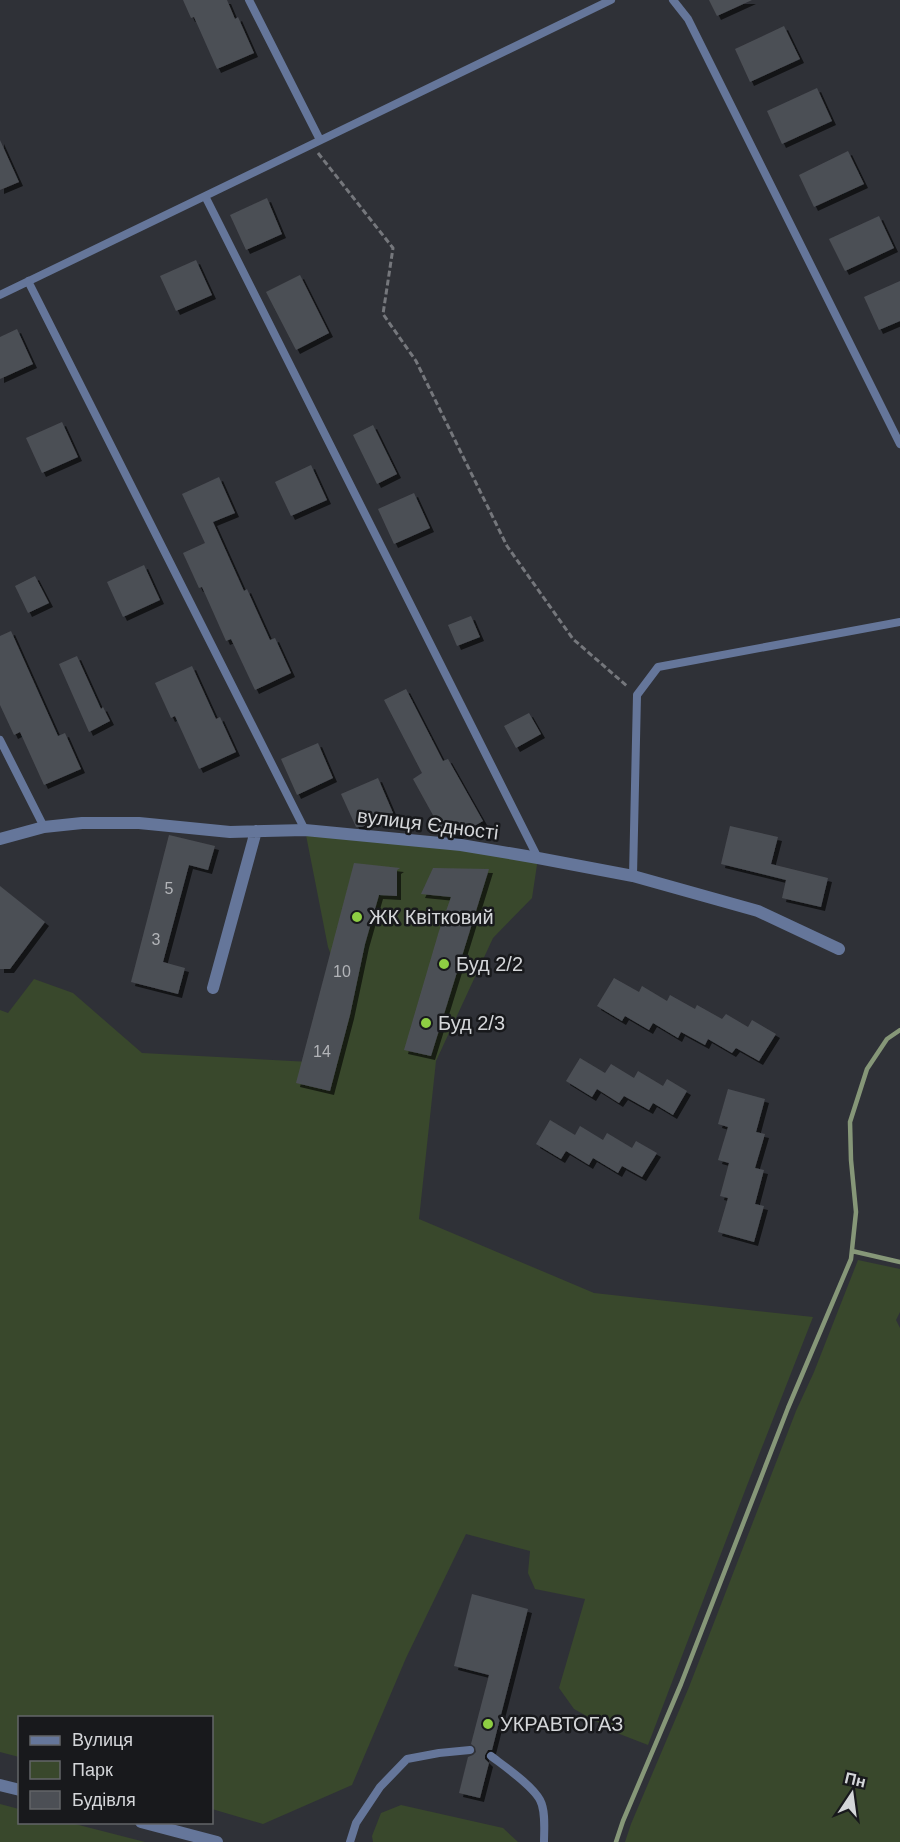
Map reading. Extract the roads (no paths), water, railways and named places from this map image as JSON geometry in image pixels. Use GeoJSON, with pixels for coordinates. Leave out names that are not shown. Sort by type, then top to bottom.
{"type":"FeatureCollection","features":[{"type":"Feature","properties":{"kind":"street","name":"вулиця Єдності"},"geometry":{"type":"LineString","coordinates":[[0,839],[44,827],[82,823],[139,823],[230,832],[305,830],[461,845],[633,876],[758,911],[838,949]]}},
{"type":"Feature","properties":{"kind":"street"},"geometry":{"type":"LineString","coordinates":[[213,988],[256,831]]}},
{"type":"Feature","properties":{"kind":"street"},"geometry":{"type":"LineString","coordinates":[[0,1785],[18,1790]]}},
{"type":"Feature","properties":{"kind":"street"},"geometry":{"type":"LineString","coordinates":[[149,1824],[217,1842]]}},
{"type":"Feature","properties":{"kind":"lane"},"geometry":{"type":"LineString","coordinates":[[249,0],[320,140]]}},
{"type":"Feature","properties":{"kind":"lane"},"geometry":{"type":"LineString","coordinates":[[0,295],[611,0]]}},
{"type":"Feature","properties":{"kind":"lane"},"geometry":{"type":"LineString","coordinates":[[673,0],[688,20],[900,444]]}},
{"type":"Feature","properties":{"kind":"lane"},"geometry":{"type":"LineString","coordinates":[[205,196],[538,858]]}},
{"type":"Feature","properties":{"kind":"lane"},"geometry":{"type":"LineString","coordinates":[[28,281],[305,830]]}},
{"type":"Feature","properties":{"kind":"lane"},"geometry":{"type":"LineString","coordinates":[[633,876],[637,695],[658,667],[900,622]]}},
{"type":"Feature","properties":{"kind":"lane"},"geometry":{"type":"LineString","coordinates":[[0,740],[44,827]]}},
{"type":"Feature","properties":{"kind":"lane"},"geometry":{"type":"LineString","coordinates":[[350,1842],[356,1823],[380,1787],[407,1759],[470,1750]]}},
{"type":"Feature","properties":{"kind":"lane"},"geometry":{"type":"LineString","coordinates":[[491,1756],[520,1779],[540,1801],[544,1842]]}},
{"type":"Feature","properties":{"kind":"waterway"},"geometry":{"type":"LineString","coordinates":[[616,1842],[681,1684],[788,1408],[851,1259],[856,1212],[850,1122],[867,1069],[887,1039],[900,1030]]}},
{"type":"Feature","properties":{"kind":"waterway"},"geometry":{"type":"LineString","coordinates":[[852,1251],[900,1262]]}},
{"type":"Feature","properties":{"kind":"place","name":"ЖК Квітковий"},"geometry":{"type":"Point","coordinates":[357,917]}},
{"type":"Feature","properties":{"kind":"place","name":"Буд 2/2"},"geometry":{"type":"Point","coordinates":[444,964]}},
{"type":"Feature","properties":{"kind":"place","name":"Буд 2/3"},"geometry":{"type":"Point","coordinates":[426,1023]}},
{"type":"Feature","properties":{"kind":"place","name":"УКРАВТОГАЗ"},"geometry":{"type":"Point","coordinates":[488,1724]}}]}
